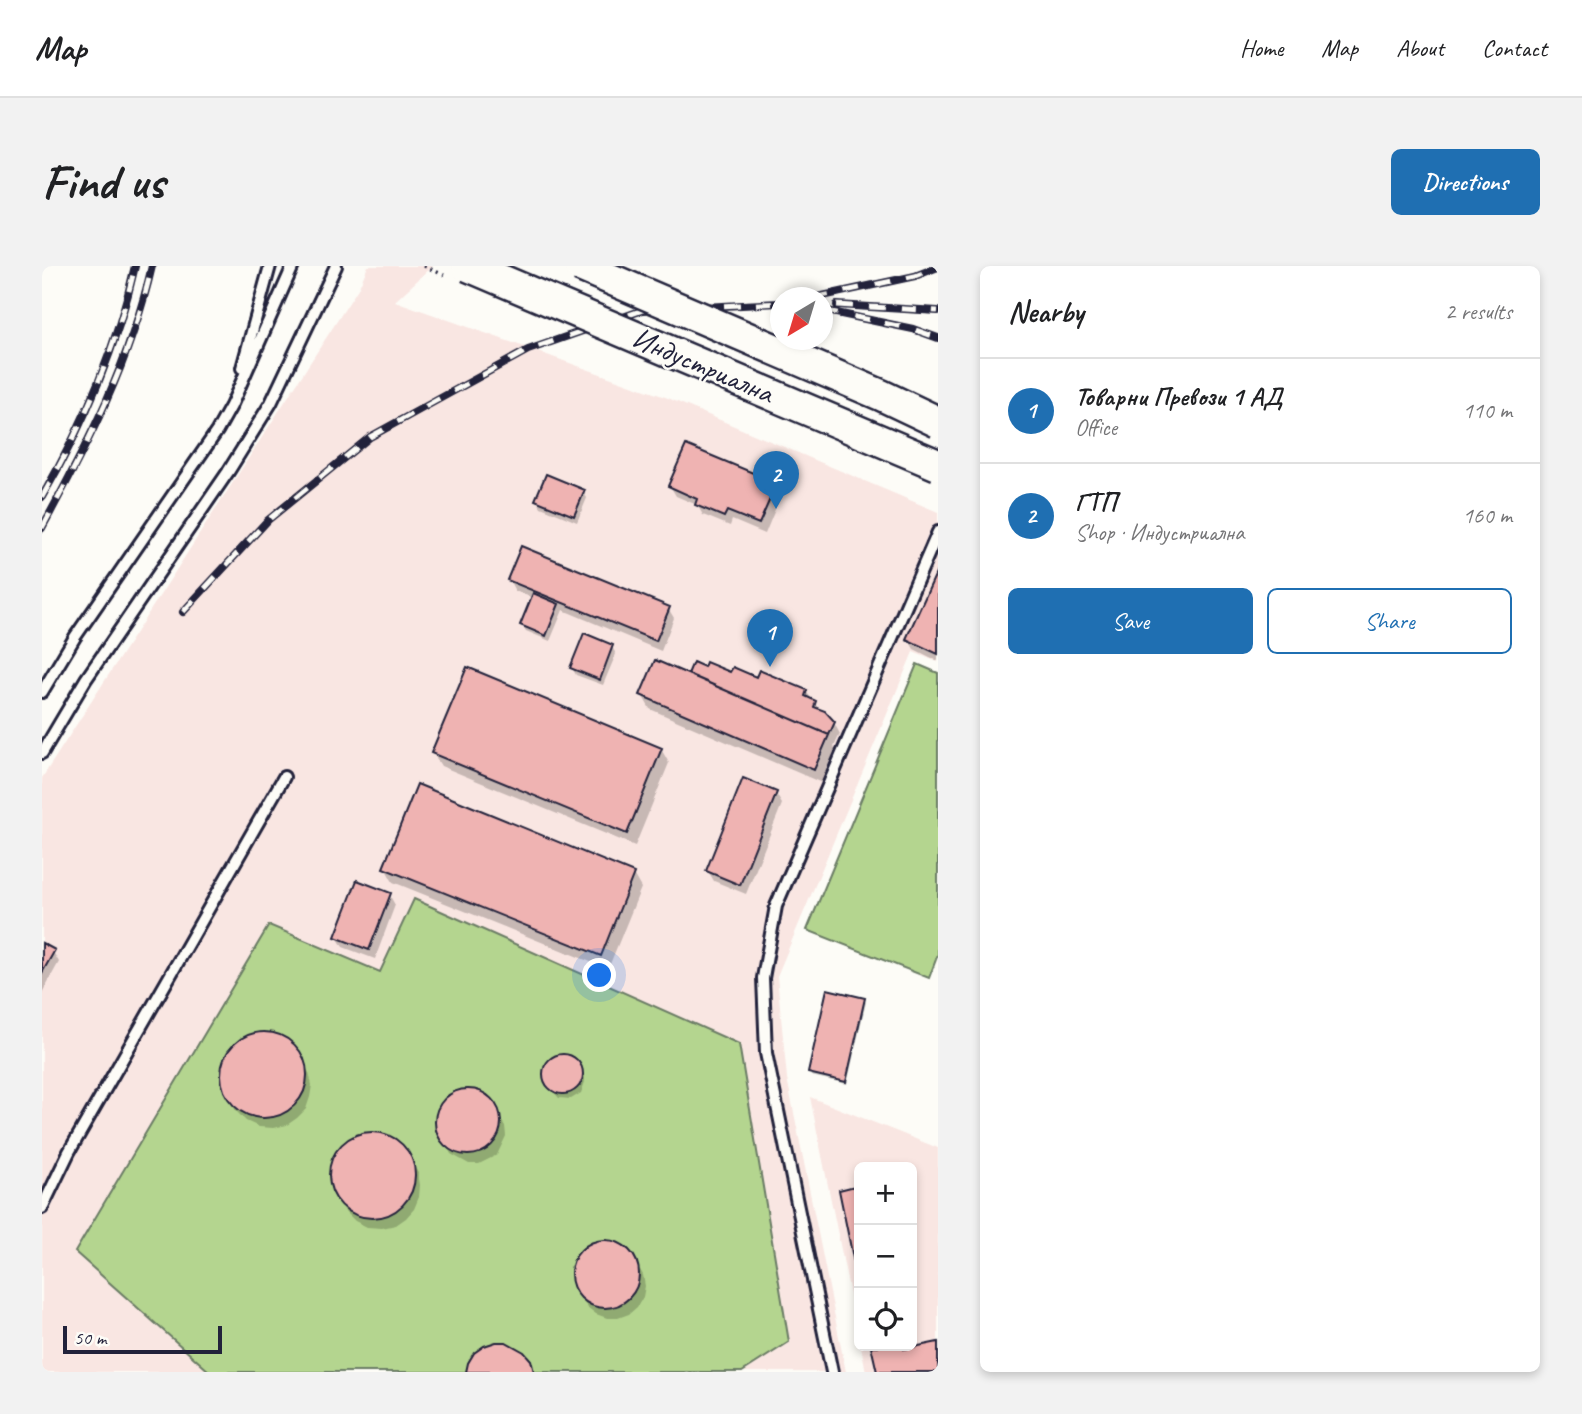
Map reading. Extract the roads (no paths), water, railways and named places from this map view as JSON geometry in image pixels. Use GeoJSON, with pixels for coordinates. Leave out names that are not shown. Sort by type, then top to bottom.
{"type":"FeatureCollection","features":[{"type":"Feature","properties":{"kind":"main road","name":"Индустриална"},"geometry":{"type":"LineString","coordinates":[[468,266],[938,465]]}},
{"type":"Feature","properties":{"kind":"main road","name":"Индустриална"},"geometry":{"type":"LineString","coordinates":[[580,266],[938,422]]}},
{"type":"Feature","properties":{"kind":"lane"},"geometry":{"type":"LineString","coordinates":[[231,406],[270,266]]}},
{"type":"Feature","properties":{"kind":"lane"},"geometry":{"type":"LineString","coordinates":[[42,692],[75,637],[206,449],[231,406],[293,266]]}},
{"type":"Feature","properties":{"kind":"lane"},"geometry":{"type":"LineString","coordinates":[[42,753],[86,679],[228,472],[271,403],[336,266]]}},
{"type":"Feature","properties":{"kind":"lane"},"geometry":{"type":"LineString","coordinates":[[832,1372],[766,1053],[763,978],[776,906],[938,532]]}},
{"type":"Feature","properties":{"kind":"lane"},"geometry":{"type":"LineString","coordinates":[[42,1208],[69,1152],[284,777]]}},
{"type":"Feature","properties":{"kind":"railway"},"geometry":{"type":"LineString","coordinates":[[42,497],[97,385],[119,326],[135,266]]}},
{"type":"Feature","properties":{"kind":"railway"},"geometry":{"type":"LineString","coordinates":[[42,528],[76,464],[120,368],[152,266]]}},
{"type":"Feature","properties":{"kind":"railway"},"geometry":{"type":"LineString","coordinates":[[833,294],[915,276],[938,267]]}},
{"type":"Feature","properties":{"kind":"railway"},"geometry":{"type":"LineString","coordinates":[[183,612],[268,520],[370,437],[528,350],[643,310],[770,304]]}},
{"type":"Feature","properties":{"kind":"railway"},"geometry":{"type":"LineString","coordinates":[[837,305],[938,311]]}},
{"type":"Feature","properties":{"kind":"railway"},"geometry":{"type":"LineString","coordinates":[[833,312],[913,329],[938,338]]}},
{"type":"Feature","properties":{"kind":"place","name":"ГТП"},"geometry":{"type":"Point","coordinates":[776,509]}},
{"type":"Feature","properties":{"kind":"place","name":"Товарни Превози 1 АД"},"geometry":{"type":"Point","coordinates":[770,667]}}]}
